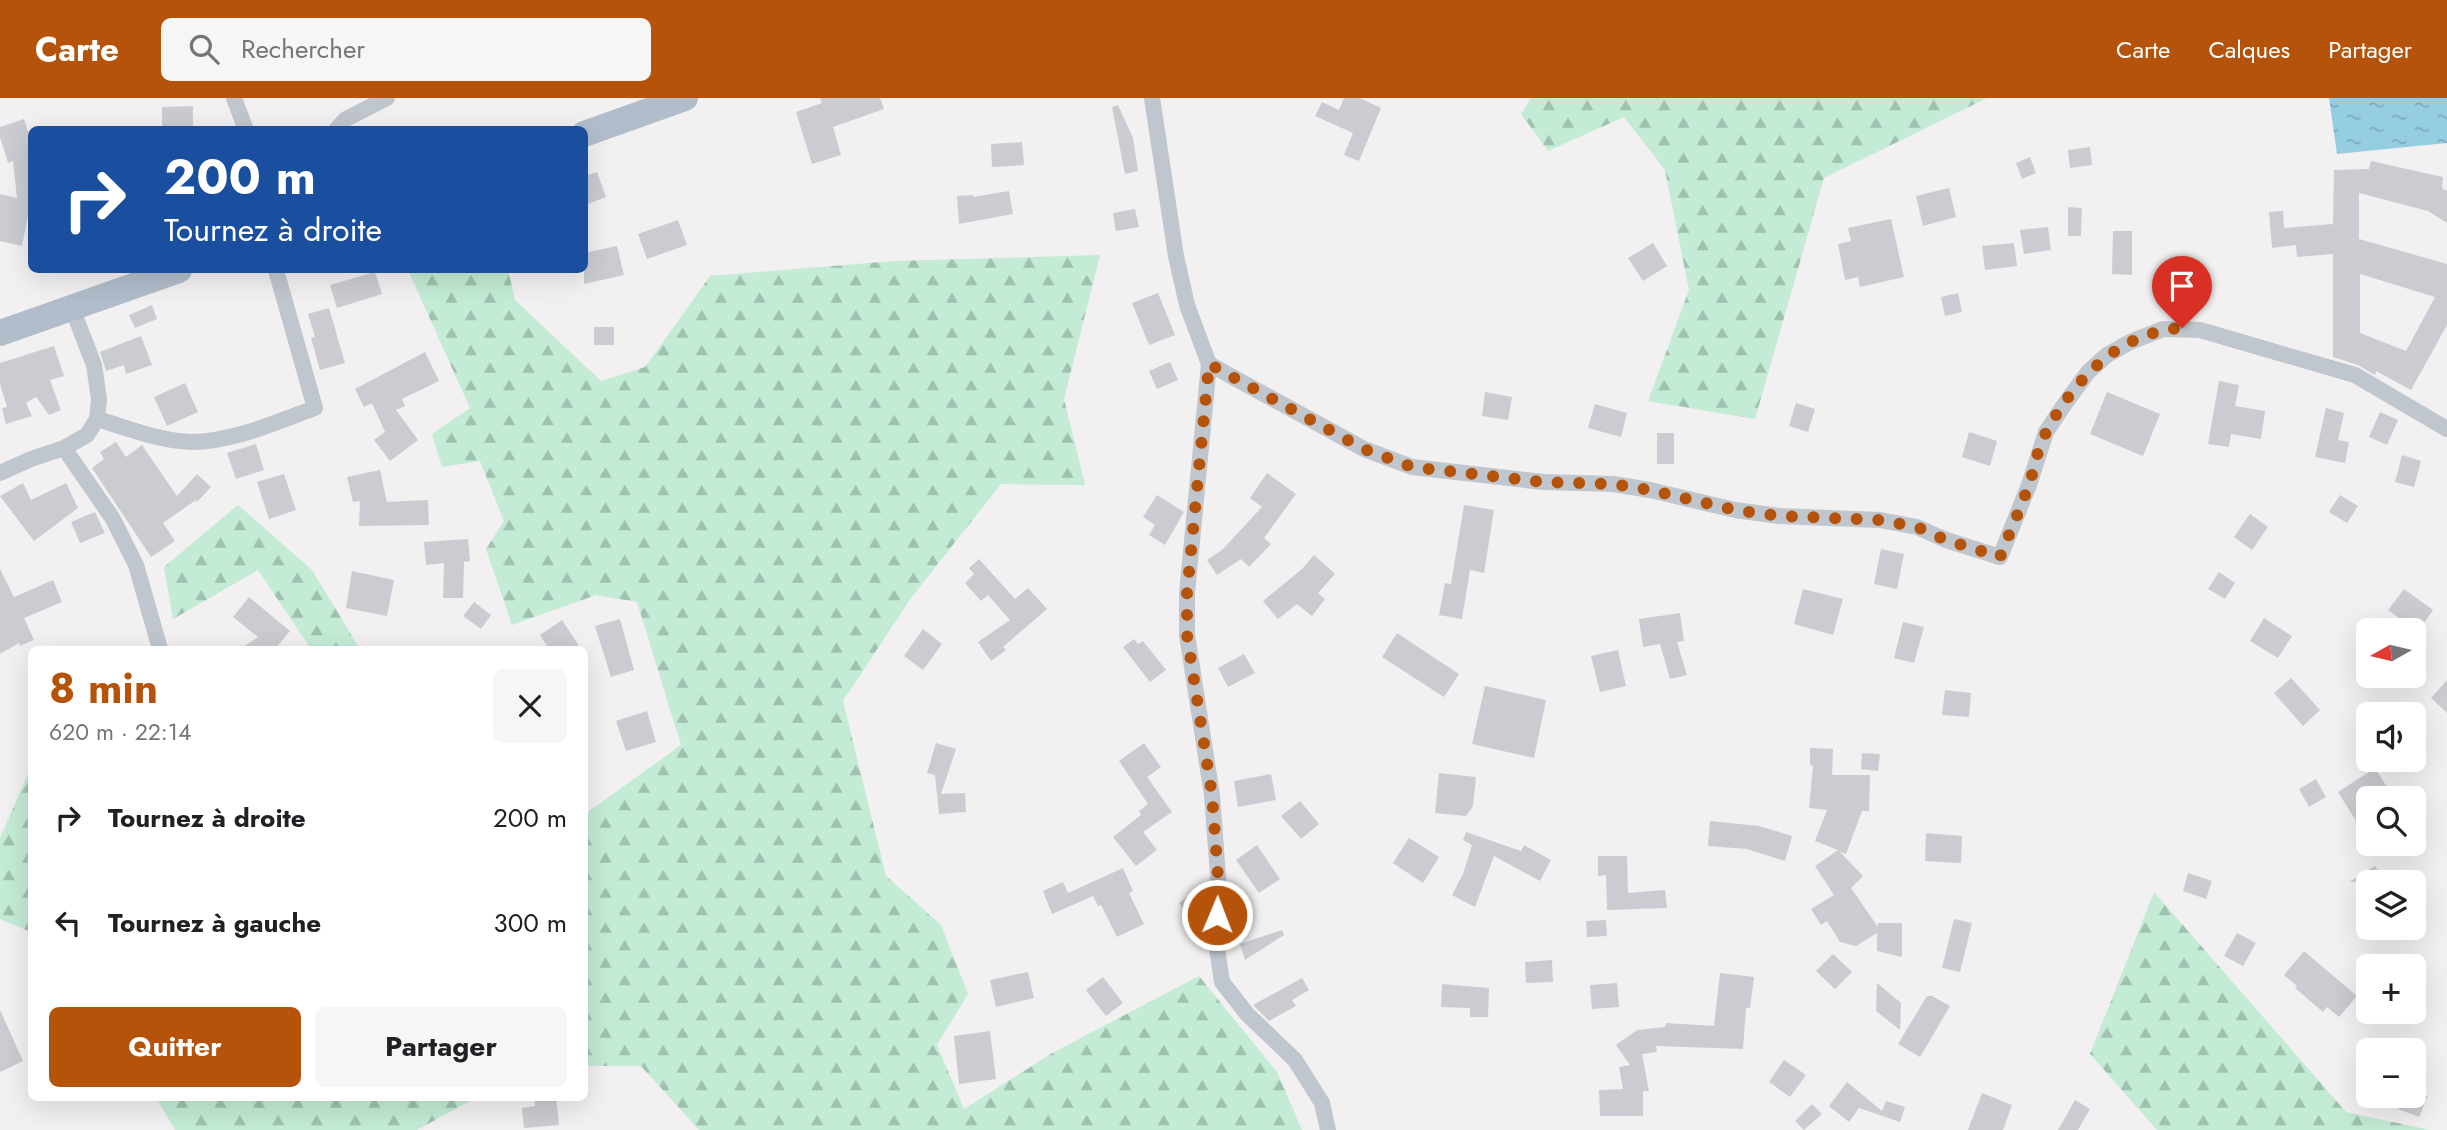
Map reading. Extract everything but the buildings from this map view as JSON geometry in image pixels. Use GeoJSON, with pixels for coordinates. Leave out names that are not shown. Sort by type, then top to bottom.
{"type":"FeatureCollection","features":[{"type":"Feature","properties":{"kind":"main road"},"geometry":{"type":"LineString","coordinates":[[588,133],[685,98]]}},
{"type":"Feature","properties":{"kind":"main road"},"geometry":{"type":"LineString","coordinates":[[0,333],[171,273]]}},
{"type":"Feature","properties":{"kind":"street"},"geometry":{"type":"LineString","coordinates":[[234,98],[244,126]]}},
{"type":"Feature","properties":{"kind":"street"},"geometry":{"type":"LineString","coordinates":[[339,126],[346,119],[387,98]]}},
{"type":"Feature","properties":{"kind":"street"},"geometry":{"type":"LineString","coordinates":[[1152,98],[1176,256],[1187,304],[1209,364],[1187,593],[1187,635],[1212,795],[1219,889],[1216,942],[1222,982],[1247,1014],[1295,1060],[1322,1102],[1328,1130]]}},
{"type":"Feature","properties":{"kind":"street"},"geometry":{"type":"LineString","coordinates":[[97,419],[158,437],[202,441],[215,440],[315,408],[277,273]]}},
{"type":"Feature","properties":{"kind":"street"},"geometry":{"type":"LineString","coordinates":[[0,473],[64,448],[87,435],[97,419],[99,399],[94,365],[72,308]]}},
{"type":"Feature","properties":{"kind":"street"},"geometry":{"type":"LineString","coordinates":[[1209,364],[1364,449],[1412,467],[1543,482],[1613,484],[1735,510],[1779,516],[1880,520],[1917,527],[1946,540],[2000,557],[2029,485],[2046,432],[2064,405],[2088,372],[2107,355],[2155,332],[2182,328],[2200,330],[2355,376],[2447,429]]}},
{"type":"Feature","properties":{"kind":"street"},"geometry":{"type":"LineString","coordinates":[[64,448],[113,519],[136,565],[159,646]]}},
{"type":"Feature","properties":{"kind":"green space"},"geometry":{"type":"Polygon","coordinates":[[[1531,98],[1987,98],[1824,178],[1755,419],[1648,401],[1689,290],[1665,170],[1624,117],[1548,151],[1521,114],[1531,98]]]}},
{"type":"Feature","properties":{"kind":"green space"},"geometry":{"type":"Polygon","coordinates":[[[1100,255],[1064,399],[1085,485],[1001,484],[911,598],[843,701],[886,876],[941,925],[968,994],[937,1045],[964,1109],[1054,1052],[1199,976],[1277,1072],[1302,1130],[699,1130],[641,1066],[588,1066],[588,812],[681,745],[637,602],[596,595],[512,625],[486,549],[504,521],[480,461],[442,467],[432,434],[470,408],[409,273],[509,273],[515,300],[601,381],[645,367],[710,276],[894,261],[1100,255]]]}},
{"type":"Feature","properties":{"kind":"green space"},"geometry":{"type":"Polygon","coordinates":[[[238,505],[312,570],[358,646],[309,646],[258,570],[173,619],[164,567],[238,505]]]}},
{"type":"Feature","properties":{"kind":"green space"},"geometry":{"type":"Polygon","coordinates":[[[28,774],[28,931],[0,919],[0,838],[28,774]]]}},
{"type":"Feature","properties":{"kind":"green space"},"geometry":{"type":"Polygon","coordinates":[[[2154,892],[2346,1112],[2430,1130],[2157,1130],[2090,1054],[2154,892]]]}},
{"type":"Feature","properties":{"kind":"green space"},"geometry":{"type":"Polygon","coordinates":[[[158,1101],[470,1101],[417,1130],[175,1130],[158,1101]]]}},
{"type":"Feature","properties":{"kind":"water"},"geometry":{"type":"Polygon","coordinates":[[[2329,98],[2447,98],[2447,143],[2337,154],[2329,98]]]}},
{"type":"Feature","properties":{"kind":"route"},"geometry":{"type":"LineString","coordinates":[[1217,915],[1219,889],[1212,795],[1187,635],[1187,593],[1209,364],[1364,449],[1412,467],[1543,482],[1613,484],[1735,510],[1779,516],[1880,520],[1917,527],[1946,540],[2000,557],[2029,485],[2046,432],[2088,372],[2107,355],[2147,334],[2163,329],[2182,328]]}}]}
